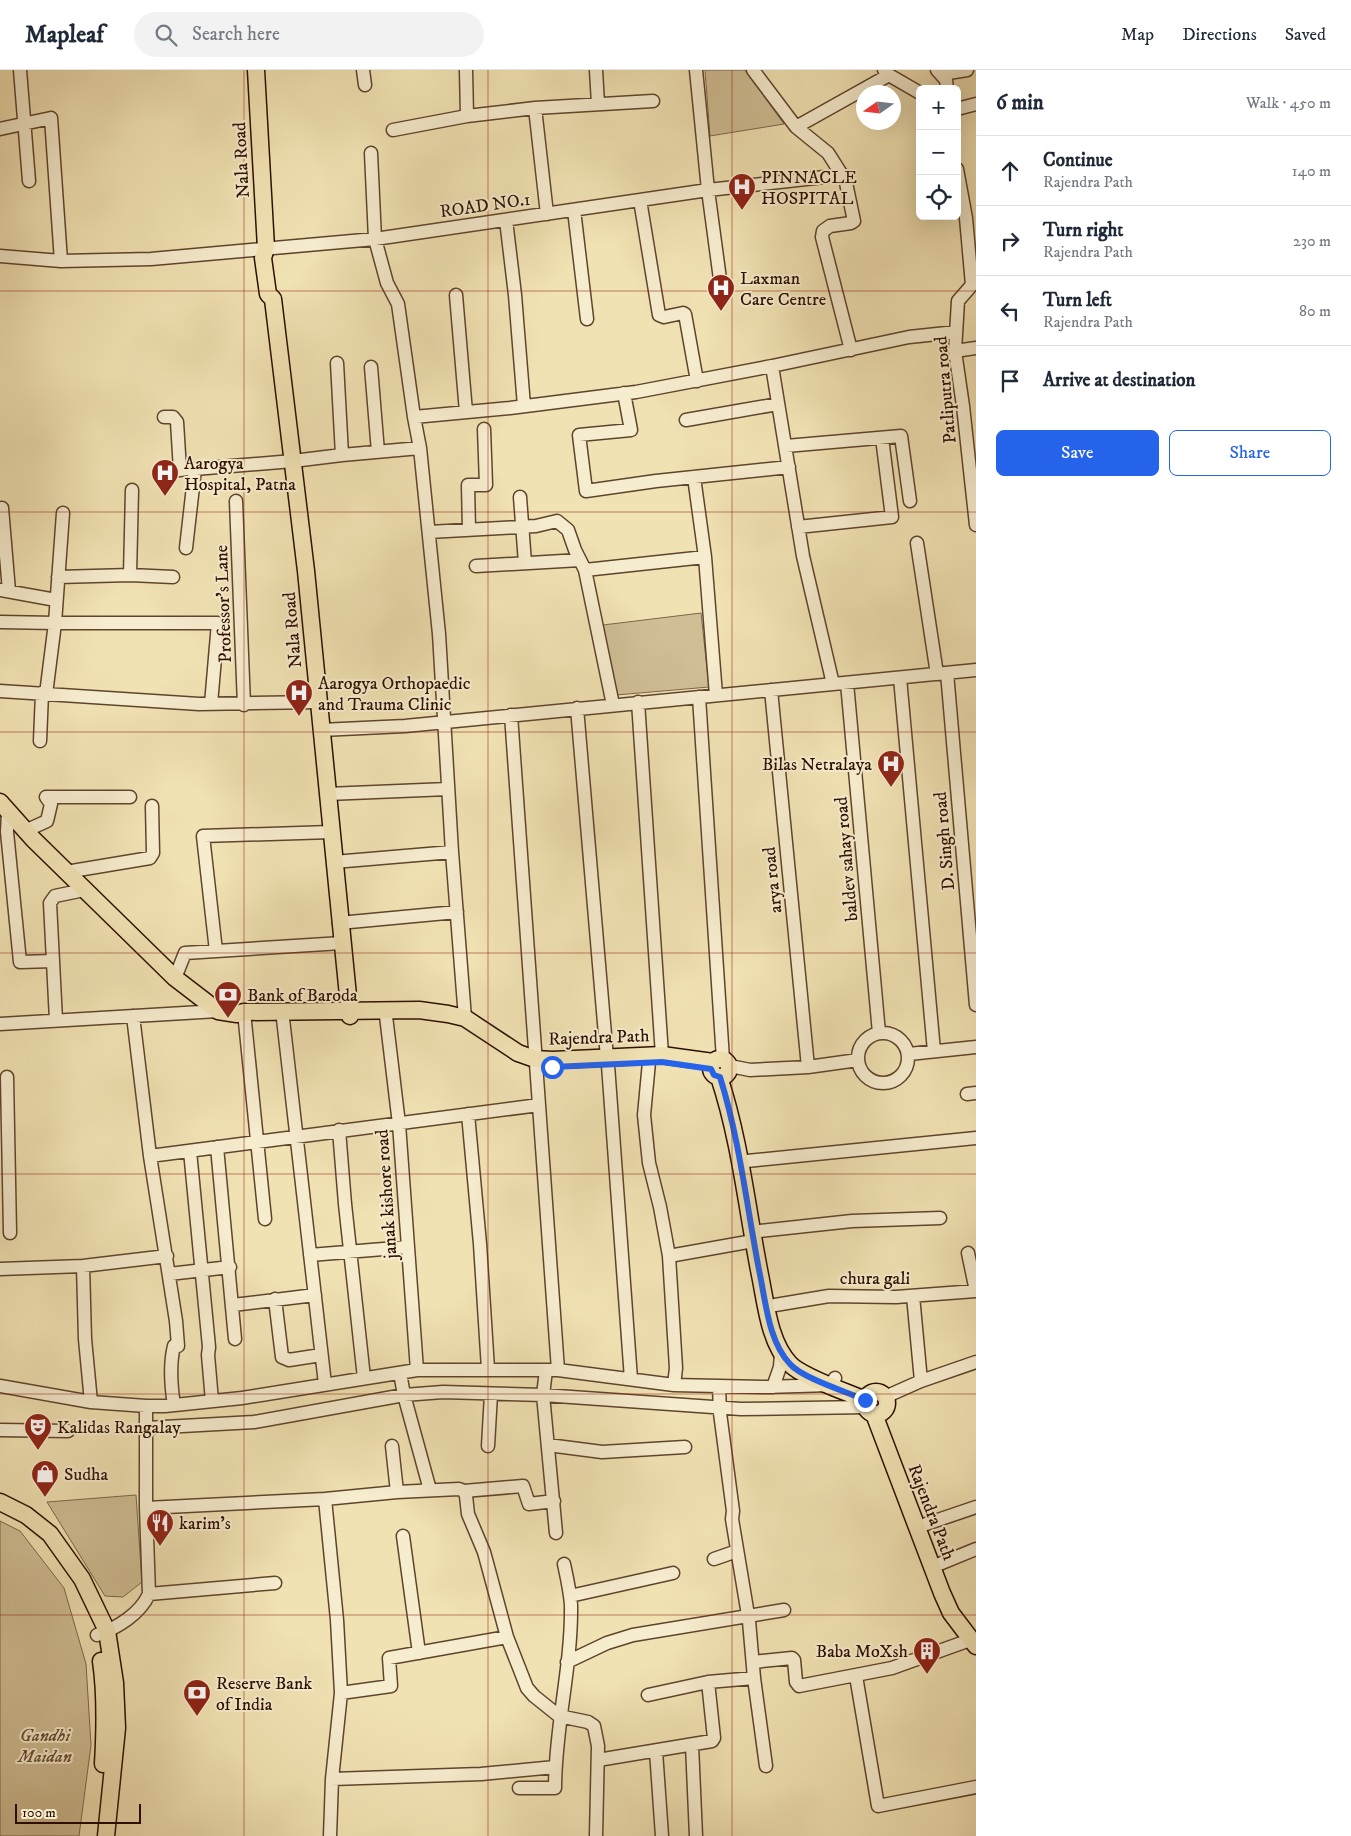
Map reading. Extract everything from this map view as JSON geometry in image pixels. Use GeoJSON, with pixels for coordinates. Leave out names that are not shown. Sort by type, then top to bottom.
{"type":"FeatureCollection","features":[{"type":"Feature","properties":{"kind":"main road","name":"Nala Road"},"geometry":{"type":"LineString","coordinates":[[256,70],[266,248],[272,256],[276,293],[273,300],[306,571],[349,1013]]}},
{"type":"Feature","properties":{"kind":"main road"},"geometry":{"type":"LineString","coordinates":[[4,806],[66,872],[175,978],[218,1011],[242,1014]]}},
{"type":"Feature","properties":{"kind":"main road","name":"Rajendra Path"},"geometry":{"type":"LineString","coordinates":[[242,1014],[283,1019],[349,1013],[386,1016],[419,1013],[464,1025],[515,1060],[536,1062],[656,1059],[662,1062],[720,1068]]}},
{"type":"Feature","properties":{"kind":"main road","name":"Rajendra Path"},"geometry":{"type":"LineString","coordinates":[[242,1014],[419,1013],[465,1018],[518,1053],[536,1062]]}},
{"type":"Feature","properties":{"kind":"main road"},"geometry":{"type":"LineString","coordinates":[[720,1068],[737,1109],[747,1161],[756,1236],[782,1336],[788,1349],[797,1360],[874,1404]]}},
{"type":"Feature","properties":{"kind":"main road"},"geometry":{"type":"LineString","coordinates":[[720,1068],[756,1236],[773,1331],[781,1353],[791,1366],[804,1374],[833,1382]]}},
{"type":"Feature","properties":{"kind":"main road","name":"Rajendra Path"},"geometry":{"type":"LineString","coordinates":[[874,1404],[926,1524],[937,1565]]}},
{"type":"Feature","properties":{"kind":"main road","name":"Rajendra Path"},"geometry":{"type":"LineString","coordinates":[[874,1404],[937,1565],[974,1639]]}},
{"type":"Feature","properties":{"kind":"main road"},"geometry":{"type":"LineString","coordinates":[[0,1502],[26,1515],[50,1534],[82,1579],[102,1633],[115,1683],[117,1728],[106,1836]]}},
{"type":"Feature","properties":{"kind":"main road"},"geometry":{"type":"LineString","coordinates":[[0,1514],[12,1519],[41,1538],[76,1587],[102,1633],[105,1737],[96,1836]]}},
{"type":"Feature","properties":{"kind":"street"},"geometry":{"type":"LineString","coordinates":[[20,70],[29,181]]}},
{"type":"Feature","properties":{"kind":"street"},"geometry":{"type":"LineString","coordinates":[[363,70],[365,85]]}},
{"type":"Feature","properties":{"kind":"street"},"geometry":{"type":"LineString","coordinates":[[466,70],[467,116]]}},
{"type":"Feature","properties":{"kind":"street"},"geometry":{"type":"LineString","coordinates":[[596,70],[598,104]]}},
{"type":"Feature","properties":{"kind":"street"},"geometry":{"type":"LineString","coordinates":[[696,70],[708,190],[722,294]]}},
{"type":"Feature","properties":{"kind":"street"},"geometry":{"type":"LineString","coordinates":[[753,70],[796,127],[828,153],[845,178],[854,221],[830,226],[823,231],[822,237],[851,350]]}},
{"type":"Feature","properties":{"kind":"street"},"geometry":{"type":"LineString","coordinates":[[940,72],[959,71]]}},
{"type":"Feature","properties":{"kind":"street"},"geometry":{"type":"LineString","coordinates":[[796,127],[886,72],[916,91]]}},
{"type":"Feature","properties":{"kind":"street"},"geometry":{"type":"LineString","coordinates":[[940,72],[946,80],[947,85]]}},
{"type":"Feature","properties":{"kind":"street"},"geometry":{"type":"LineString","coordinates":[[393,130],[467,116],[535,108],[652,100]]}},
{"type":"Feature","properties":{"kind":"street"},"geometry":{"type":"LineString","coordinates":[[961,108],[976,104]]}},
{"type":"Feature","properties":{"kind":"street"},"geometry":{"type":"LineString","coordinates":[[535,108],[547,214]]}},
{"type":"Feature","properties":{"kind":"street"},"geometry":{"type":"LineString","coordinates":[[0,129],[51,118],[61,261]]}},
{"type":"Feature","properties":{"kind":"street"},"geometry":{"type":"LineString","coordinates":[[372,153],[375,239],[388,283],[398,304],[420,448],[439,634],[452,852],[465,1018]]}},
{"type":"Feature","properties":{"kind":"street","name":"ROAD NO.1"},"geometry":{"type":"LineString","coordinates":[[0,256],[61,261],[150,259],[375,239],[708,190],[842,175]]}},
{"type":"Feature","properties":{"kind":"street","name":"Patliputra road"},"geometry":{"type":"LineString","coordinates":[[958,175],[972,247],[972,285],[958,300],[955,350],[976,525]]}},
{"type":"Feature","properties":{"kind":"street"},"geometry":{"type":"LineString","coordinates":[[640,200],[659,314],[664,317],[685,314],[697,381]]}},
{"type":"Feature","properties":{"kind":"street"},"geometry":{"type":"LineString","coordinates":[[574,210],[587,319]]}},
{"type":"Feature","properties":{"kind":"street"},"geometry":{"type":"LineString","coordinates":[[506,220],[515,295],[524,406]]}},
{"type":"Feature","properties":{"kind":"street"},"geometry":{"type":"LineString","coordinates":[[456,295],[466,412]]}},
{"type":"Feature","properties":{"kind":"street"},"geometry":{"type":"LineString","coordinates":[[414,417],[524,406],[624,393],[697,381],[910,337],[956,332]]}},
{"type":"Feature","properties":{"kind":"street"},"geometry":{"type":"LineString","coordinates":[[955,350],[976,348]]}},
{"type":"Feature","properties":{"kind":"street"},"geometry":{"type":"LineString","coordinates":[[337,363],[342,455]]}},
{"type":"Feature","properties":{"kind":"street"},"geometry":{"type":"LineString","coordinates":[[772,366],[803,556],[833,684]]}},
{"type":"Feature","properties":{"kind":"street"},"geometry":{"type":"LineString","coordinates":[[371,368],[378,452]]}},
{"type":"Feature","properties":{"kind":"street"},"geometry":{"type":"LineString","coordinates":[[624,393],[631,430],[579,435],[586,492],[694,477],[789,467]]}},
{"type":"Feature","properties":{"kind":"street"},"geometry":{"type":"LineString","coordinates":[[686,420],[778,404]]}},
{"type":"Feature","properties":{"kind":"street"},"geometry":{"type":"LineString","coordinates":[[164,416],[173,417],[177,422],[180,470]]}},
{"type":"Feature","properties":{"kind":"street"},"geometry":{"type":"LineString","coordinates":[[469,530],[468,485],[486,485],[484,429]]}},
{"type":"Feature","properties":{"kind":"street"},"geometry":{"type":"LineString","coordinates":[[786,446],[902,436],[910,501]]}},
{"type":"Feature","properties":{"kind":"street"},"geometry":{"type":"LineString","coordinates":[[798,527],[892,517],[882,438]]}},
{"type":"Feature","properties":{"kind":"street"},"geometry":{"type":"LineString","coordinates":[[163,472],[420,448]]}},
{"type":"Feature","properties":{"kind":"street"},"geometry":{"type":"LineString","coordinates":[[186,548],[195,469]]}},
{"type":"Feature","properties":{"kind":"street"},"geometry":{"type":"LineString","coordinates":[[694,477],[704,557],[716,695]]}},
{"type":"Feature","properties":{"kind":"street"},"geometry":{"type":"LineString","coordinates":[[130,575],[132,490]]}},
{"type":"Feature","properties":{"kind":"street"},"geometry":{"type":"LineString","coordinates":[[520,497],[525,563]]}},
{"type":"Feature","properties":{"kind":"street","name":"Professor's Lane"},"geometry":{"type":"LineString","coordinates":[[236,501],[244,705]]}},
{"type":"Feature","properties":{"kind":"street"},"geometry":{"type":"LineString","coordinates":[[2,508],[4,591],[56,600]]}},
{"type":"Feature","properties":{"kind":"street"},"geometry":{"type":"LineString","coordinates":[[40,741],[44,693],[55,623],[63,513]]}},
{"type":"Feature","properties":{"kind":"street"},"geometry":{"type":"LineString","coordinates":[[429,532],[536,526],[557,521],[568,530],[582,565],[612,705]]}},
{"type":"Feature","properties":{"kind":"street","name":"D. Singh road"},"geometry":{"type":"LineString","coordinates":[[917,543],[942,674],[976,1005]]}},
{"type":"Feature","properties":{"kind":"street"},"geometry":{"type":"LineString","coordinates":[[476,566],[525,563],[582,565],[704,557]]}},
{"type":"Feature","properties":{"kind":"street"},"geometry":{"type":"LineString","coordinates":[[58,577],[130,575],[173,577]]}},
{"type":"Feature","properties":{"kind":"street"},"geometry":{"type":"LineString","coordinates":[[0,622],[218,623],[211,704]]}},
{"type":"Feature","properties":{"kind":"street"},"geometry":{"type":"LineString","coordinates":[[321,730],[405,726],[976,670]]}},
{"type":"Feature","properties":{"kind":"street"},"geometry":{"type":"LineString","coordinates":[[900,678],[934,1052]]}},
{"type":"Feature","properties":{"kind":"street","name":"baldev sahay road"},"geometry":{"type":"LineString","coordinates":[[847,683],[879,1033]]}},
{"type":"Feature","properties":{"kind":"street"},"geometry":{"type":"LineString","coordinates":[[0,690],[211,704],[244,705],[318,702]]}},
{"type":"Feature","properties":{"kind":"street","name":"arya road"},"geometry":{"type":"LineString","coordinates":[[771,690],[808,1067]]}},
{"type":"Feature","properties":{"kind":"street"},"geometry":{"type":"LineString","coordinates":[[699,697],[720,1068],[750,1070],[808,1067],[858,1060]]}},
{"type":"Feature","properties":{"kind":"street"},"geometry":{"type":"LineString","coordinates":[[638,702],[656,1059],[644,1115],[649,1163],[660,1207],[669,1256],[676,1368],[674,1384]]}},
{"type":"Feature","properties":{"kind":"street"},"geometry":{"type":"LineString","coordinates":[[578,708],[608,1061],[631,1379]]}},
{"type":"Feature","properties":{"kind":"street"},"geometry":{"type":"LineString","coordinates":[[511,715],[539,1105],[552,1370],[543,1395],[556,1533]]}},
{"type":"Feature","properties":{"kind":"street"},"geometry":{"type":"LineString","coordinates":[[327,794],[448,789]]}},
{"type":"Feature","properties":{"kind":"street"},"geometry":{"type":"LineString","coordinates":[[26,831],[47,821],[51,804],[46,796],[130,798]]}},
{"type":"Feature","properties":{"kind":"street"},"geometry":{"type":"LineString","coordinates":[[4,806],[20,962],[53,961]]}},
{"type":"Feature","properties":{"kind":"street"},"geometry":{"type":"LineString","coordinates":[[66,872],[150,858],[153,853],[152,806]]}},
{"type":"Feature","properties":{"kind":"street"},"geometry":{"type":"LineString","coordinates":[[216,951],[204,836],[331,832]]}},
{"type":"Feature","properties":{"kind":"street"},"geometry":{"type":"LineString","coordinates":[[334,862],[452,852]]}},
{"type":"Feature","properties":{"kind":"street"},"geometry":{"type":"LineString","coordinates":[[56,1020],[51,900],[55,896],[84,890]]}},
{"type":"Feature","properties":{"kind":"street"},"geometry":{"type":"LineString","coordinates":[[339,923],[457,912]]}},
{"type":"Feature","properties":{"kind":"street"},"geometry":{"type":"LineString","coordinates":[[175,978],[185,953],[342,943]]}},
{"type":"Feature","properties":{"kind":"street"},"geometry":{"type":"LineString","coordinates":[[0,1024],[218,1011]]}},
{"type":"Feature","properties":{"kind":"street"},"geometry":{"type":"LineString","coordinates":[[242,1014],[265,1219]]}},
{"type":"Feature","properties":{"kind":"street"},"geometry":{"type":"LineString","coordinates":[[133,1016],[150,1156],[167,1256],[178,1346],[174,1346],[171,1362],[171,1384],[174,1405]]}},
{"type":"Feature","properties":{"kind":"street","name":"janak kishore road"},"geometry":{"type":"LineString","coordinates":[[386,1016],[399,1124],[417,1370]]}},
{"type":"Feature","properties":{"kind":"street"},"geometry":{"type":"LineString","coordinates":[[283,1019],[325,1384]]}},
{"type":"Feature","properties":{"kind":"street"},"geometry":{"type":"LineString","coordinates":[[879,1033],[895,1035],[901,1040],[909,1054],[908,1063],[900,1078],[884,1084],[867,1078],[858,1060],[860,1047],[865,1040],[879,1033]]}},
{"type":"Feature","properties":{"kind":"street"},"geometry":{"type":"LineString","coordinates":[[909,1054],[976,1047]]}},
{"type":"Feature","properties":{"kind":"street"},"geometry":{"type":"LineString","coordinates":[[7,1077],[5,1178],[10,1233]]}},
{"type":"Feature","properties":{"kind":"street"},"geometry":{"type":"LineString","coordinates":[[150,1156],[539,1105]]}},
{"type":"Feature","properties":{"kind":"street"},"geometry":{"type":"LineString","coordinates":[[468,1114],[480,1244],[488,1369]]}},
{"type":"Feature","properties":{"kind":"street"},"geometry":{"type":"LineString","coordinates":[[340,1130],[345,1204],[364,1378]]}},
{"type":"Feature","properties":{"kind":"street"},"geometry":{"type":"LineString","coordinates":[[747,1161],[976,1138]]}},
{"type":"Feature","properties":{"kind":"street"},"geometry":{"type":"LineString","coordinates":[[218,1147],[234,1305],[235,1339]]}},
{"type":"Feature","properties":{"kind":"street"},"geometry":{"type":"LineString","coordinates":[[190,1151],[209,1347],[212,1401]]}},
{"type":"Feature","properties":{"kind":"street"},"geometry":{"type":"LineString","coordinates":[[669,1256],[756,1236],[852,1221],[940,1218]]}},
{"type":"Feature","properties":{"kind":"street"},"geometry":{"type":"LineString","coordinates":[[310,1255],[408,1247]]}},
{"type":"Feature","properties":{"kind":"street"},"geometry":{"type":"LineString","coordinates":[[968,1253],[976,1291]]}},
{"type":"Feature","properties":{"kind":"street"},"geometry":{"type":"LineString","coordinates":[[0,1269],[83,1266],[167,1256]]}},
{"type":"Feature","properties":{"kind":"street"},"geometry":{"type":"LineString","coordinates":[[83,1266],[85,1339],[91,1402]]}},
{"type":"Feature","properties":{"kind":"street"},"geometry":{"type":"LineString","coordinates":[[169,1274],[230,1267]]}},
{"type":"Feature","properties":{"kind":"street","name":"chura gali"},"geometry":{"type":"LineString","coordinates":[[775,1305],[829,1296],[896,1297],[976,1291]]}},
{"type":"Feature","properties":{"kind":"street"},"geometry":{"type":"LineString","coordinates":[[234,1305],[315,1295]]}},
{"type":"Feature","properties":{"kind":"street"},"geometry":{"type":"LineString","coordinates":[[913,1296],[921,1381]]}},
{"type":"Feature","properties":{"kind":"street"},"geometry":{"type":"LineString","coordinates":[[276,1300],[282,1357],[289,1360],[322,1355]]}},
{"type":"Feature","properties":{"kind":"street"},"geometry":{"type":"LineString","coordinates":[[773,1387],[780,1367],[781,1353]]}},
{"type":"Feature","properties":{"kind":"street"},"geometry":{"type":"LineString","coordinates":[[146,1428],[254,1422],[404,1395],[443,1392],[543,1395],[741,1409],[874,1404],[921,1381],[976,1362]]}},
{"type":"Feature","properties":{"kind":"street"},"geometry":{"type":"LineString","coordinates":[[0,1386],[91,1402],[146,1406],[242,1398],[417,1370],[552,1370],[674,1384],[719,1386],[773,1387],[833,1382]]}},
{"type":"Feature","properties":{"kind":"street"},"geometry":{"type":"LineString","coordinates":[[400,1373],[404,1395],[430,1490]]}},
{"type":"Feature","properties":{"kind":"street"},"geometry":{"type":"LineString","coordinates":[[719,1386],[737,1551],[748,1617],[766,1766]]}},
{"type":"Feature","properties":{"kind":"street"},"geometry":{"type":"LineString","coordinates":[[488,1446],[491,1394]]}},
{"type":"Feature","properties":{"kind":"street"},"geometry":{"type":"LineString","coordinates":[[102,1633],[137,1611],[149,1594],[146,1508],[146,1406]]}},
{"type":"Feature","properties":{"kind":"street"},"geometry":{"type":"LineString","coordinates":[[0,1430],[68,1431]]}},
{"type":"Feature","properties":{"kind":"street"},"geometry":{"type":"LineString","coordinates":[[548,1445],[602,1452],[685,1446]]}},
{"type":"Feature","properties":{"kind":"street"},"geometry":{"type":"LineString","coordinates":[[392,1446],[397,1492]]}},
{"type":"Feature","properties":{"kind":"street"},"geometry":{"type":"LineString","coordinates":[[146,1508],[325,1499],[430,1490],[459,1489],[464,1491],[523,1486],[529,1504],[554,1500]]}},
{"type":"Feature","properties":{"kind":"street"},"geometry":{"type":"LineString","coordinates":[[464,1491],[468,1514],[484,1552],[507,1637],[527,1688],[534,1696],[560,1716],[588,1722],[594,1726],[598,1746],[596,1836]]}},
{"type":"Feature","properties":{"kind":"street"},"geometry":{"type":"LineString","coordinates":[[325,1499],[337,1620],[341,1693],[332,1779],[330,1836]]}},
{"type":"Feature","properties":{"kind":"street"},"geometry":{"type":"LineString","coordinates":[[926,1524],[976,1508]]}},
{"type":"Feature","properties":{"kind":"street"},"geometry":{"type":"LineString","coordinates":[[403,1536],[420,1653]]}},
{"type":"Feature","properties":{"kind":"street"},"geometry":{"type":"LineString","coordinates":[[937,1565],[976,1549]]}},
{"type":"Feature","properties":{"kind":"street"},"geometry":{"type":"LineString","coordinates":[[714,1559],[737,1551]]}},
{"type":"Feature","properties":{"kind":"street"},"geometry":{"type":"LineString","coordinates":[[519,1788],[555,1788],[555,1767],[567,1662],[570,1596],[564,1564]]}},
{"type":"Feature","properties":{"kind":"street"},"geometry":{"type":"LineString","coordinates":[[570,1596],[673,1573]]}},
{"type":"Feature","properties":{"kind":"street"},"geometry":{"type":"LineString","coordinates":[[149,1594],[274,1583]]}},
{"type":"Feature","properties":{"kind":"street"},"geometry":{"type":"LineString","coordinates":[[567,1662],[608,1643],[633,1635],[784,1610]]}},
{"type":"Feature","properties":{"kind":"street"},"geometry":{"type":"LineString","coordinates":[[341,1693],[390,1686],[389,1658],[507,1637]]}},
{"type":"Feature","properties":{"kind":"street"},"geometry":{"type":"LineString","coordinates":[[753,1662],[792,1658],[794,1660],[796,1682],[799,1686],[892,1668],[974,1639]]}},
{"type":"Feature","properties":{"kind":"street"},"geometry":{"type":"LineString","coordinates":[[856,1676],[878,1806],[976,1787]]}},
{"type":"Feature","properties":{"kind":"street"},"geometry":{"type":"LineString","coordinates":[[648,1695],[708,1682],[754,1678]]}},
{"type":"Feature","properties":{"kind":"street"},"geometry":{"type":"LineString","coordinates":[[598,1760],[710,1742],[714,1738],[708,1682]]}},
{"type":"Feature","properties":{"kind":"street"},"geometry":{"type":"LineString","coordinates":[[692,1745],[696,1836]]}},
{"type":"Feature","properties":{"kind":"street"},"geometry":{"type":"LineString","coordinates":[[656,1751],[662,1836]]}},
{"type":"Feature","properties":{"kind":"street"},"geometry":{"type":"LineString","coordinates":[[332,1779],[481,1774],[555,1767]]}},
{"type":"Feature","properties":{"kind":"green space"},"geometry":{"type":"Polygon","coordinates":[[[705,70],[745,70],[784,124],[710,136],[705,70]]]}},
{"type":"Feature","properties":{"kind":"green space"},"geometry":{"type":"Polygon","coordinates":[[[701,613],[709,687],[616,695],[603,625],[701,613]]]}},
{"type":"Feature","properties":{"kind":"green space"},"geometry":{"type":"Polygon","coordinates":[[[136,1495],[142,1582],[123,1597],[105,1596],[47,1502],[136,1495]]]}},
{"type":"Feature","properties":{"kind":"green space","name":"Gandhi Maidan"},"geometry":{"type":"Polygon","coordinates":[[[0,1521],[20,1531],[64,1588],[86,1664],[91,1745],[79,1836],[0,1836],[0,1521]]]}},
{"type":"Feature","properties":{"kind":"place","name":"PINNACLE HOSPITAL"},"geometry":{"type":"Point","coordinates":[742,211]}},
{"type":"Feature","properties":{"kind":"place","name":"Laxman Care Centre"},"geometry":{"type":"Point","coordinates":[721,312]}},
{"type":"Feature","properties":{"kind":"place","name":"Aarogya Hospital, Patna"},"geometry":{"type":"Point","coordinates":[165,497]}},
{"type":"Feature","properties":{"kind":"place","name":"Aarogya Orthopaedic and Trauma Clinic"},"geometry":{"type":"Point","coordinates":[299,717]}},
{"type":"Feature","properties":{"kind":"place","name":"Bilas Netralaya"},"geometry":{"type":"Point","coordinates":[891,788]}},
{"type":"Feature","properties":{"kind":"place","name":"Bank of Baroda"},"geometry":{"type":"Point","coordinates":[228,1019]}},
{"type":"Feature","properties":{"kind":"place","name":"Kalidas Rangalay"},"geometry":{"type":"Point","coordinates":[38,1451]}},
{"type":"Feature","properties":{"kind":"place","name":"Sudha"},"geometry":{"type":"Point","coordinates":[45,1498]}},
{"type":"Feature","properties":{"kind":"place","name":"karim's"},"geometry":{"type":"Point","coordinates":[160,1547]}},
{"type":"Feature","properties":{"kind":"place","name":"Baba MoXsh"},"geometry":{"type":"Point","coordinates":[927,1675]}},
{"type":"Feature","properties":{"kind":"place","name":"Reserve Bank of India"},"geometry":{"type":"Point","coordinates":[197,1717]}},
{"type":"Feature","properties":{"kind":"route"},"geometry":{"type":"LineString","coordinates":[[552,1067],[662,1062],[711,1069],[714,1075],[720,1077],[729,1111],[767,1306],[775,1339],[781,1353],[791,1366],[804,1374],[865,1400]]}}]}
